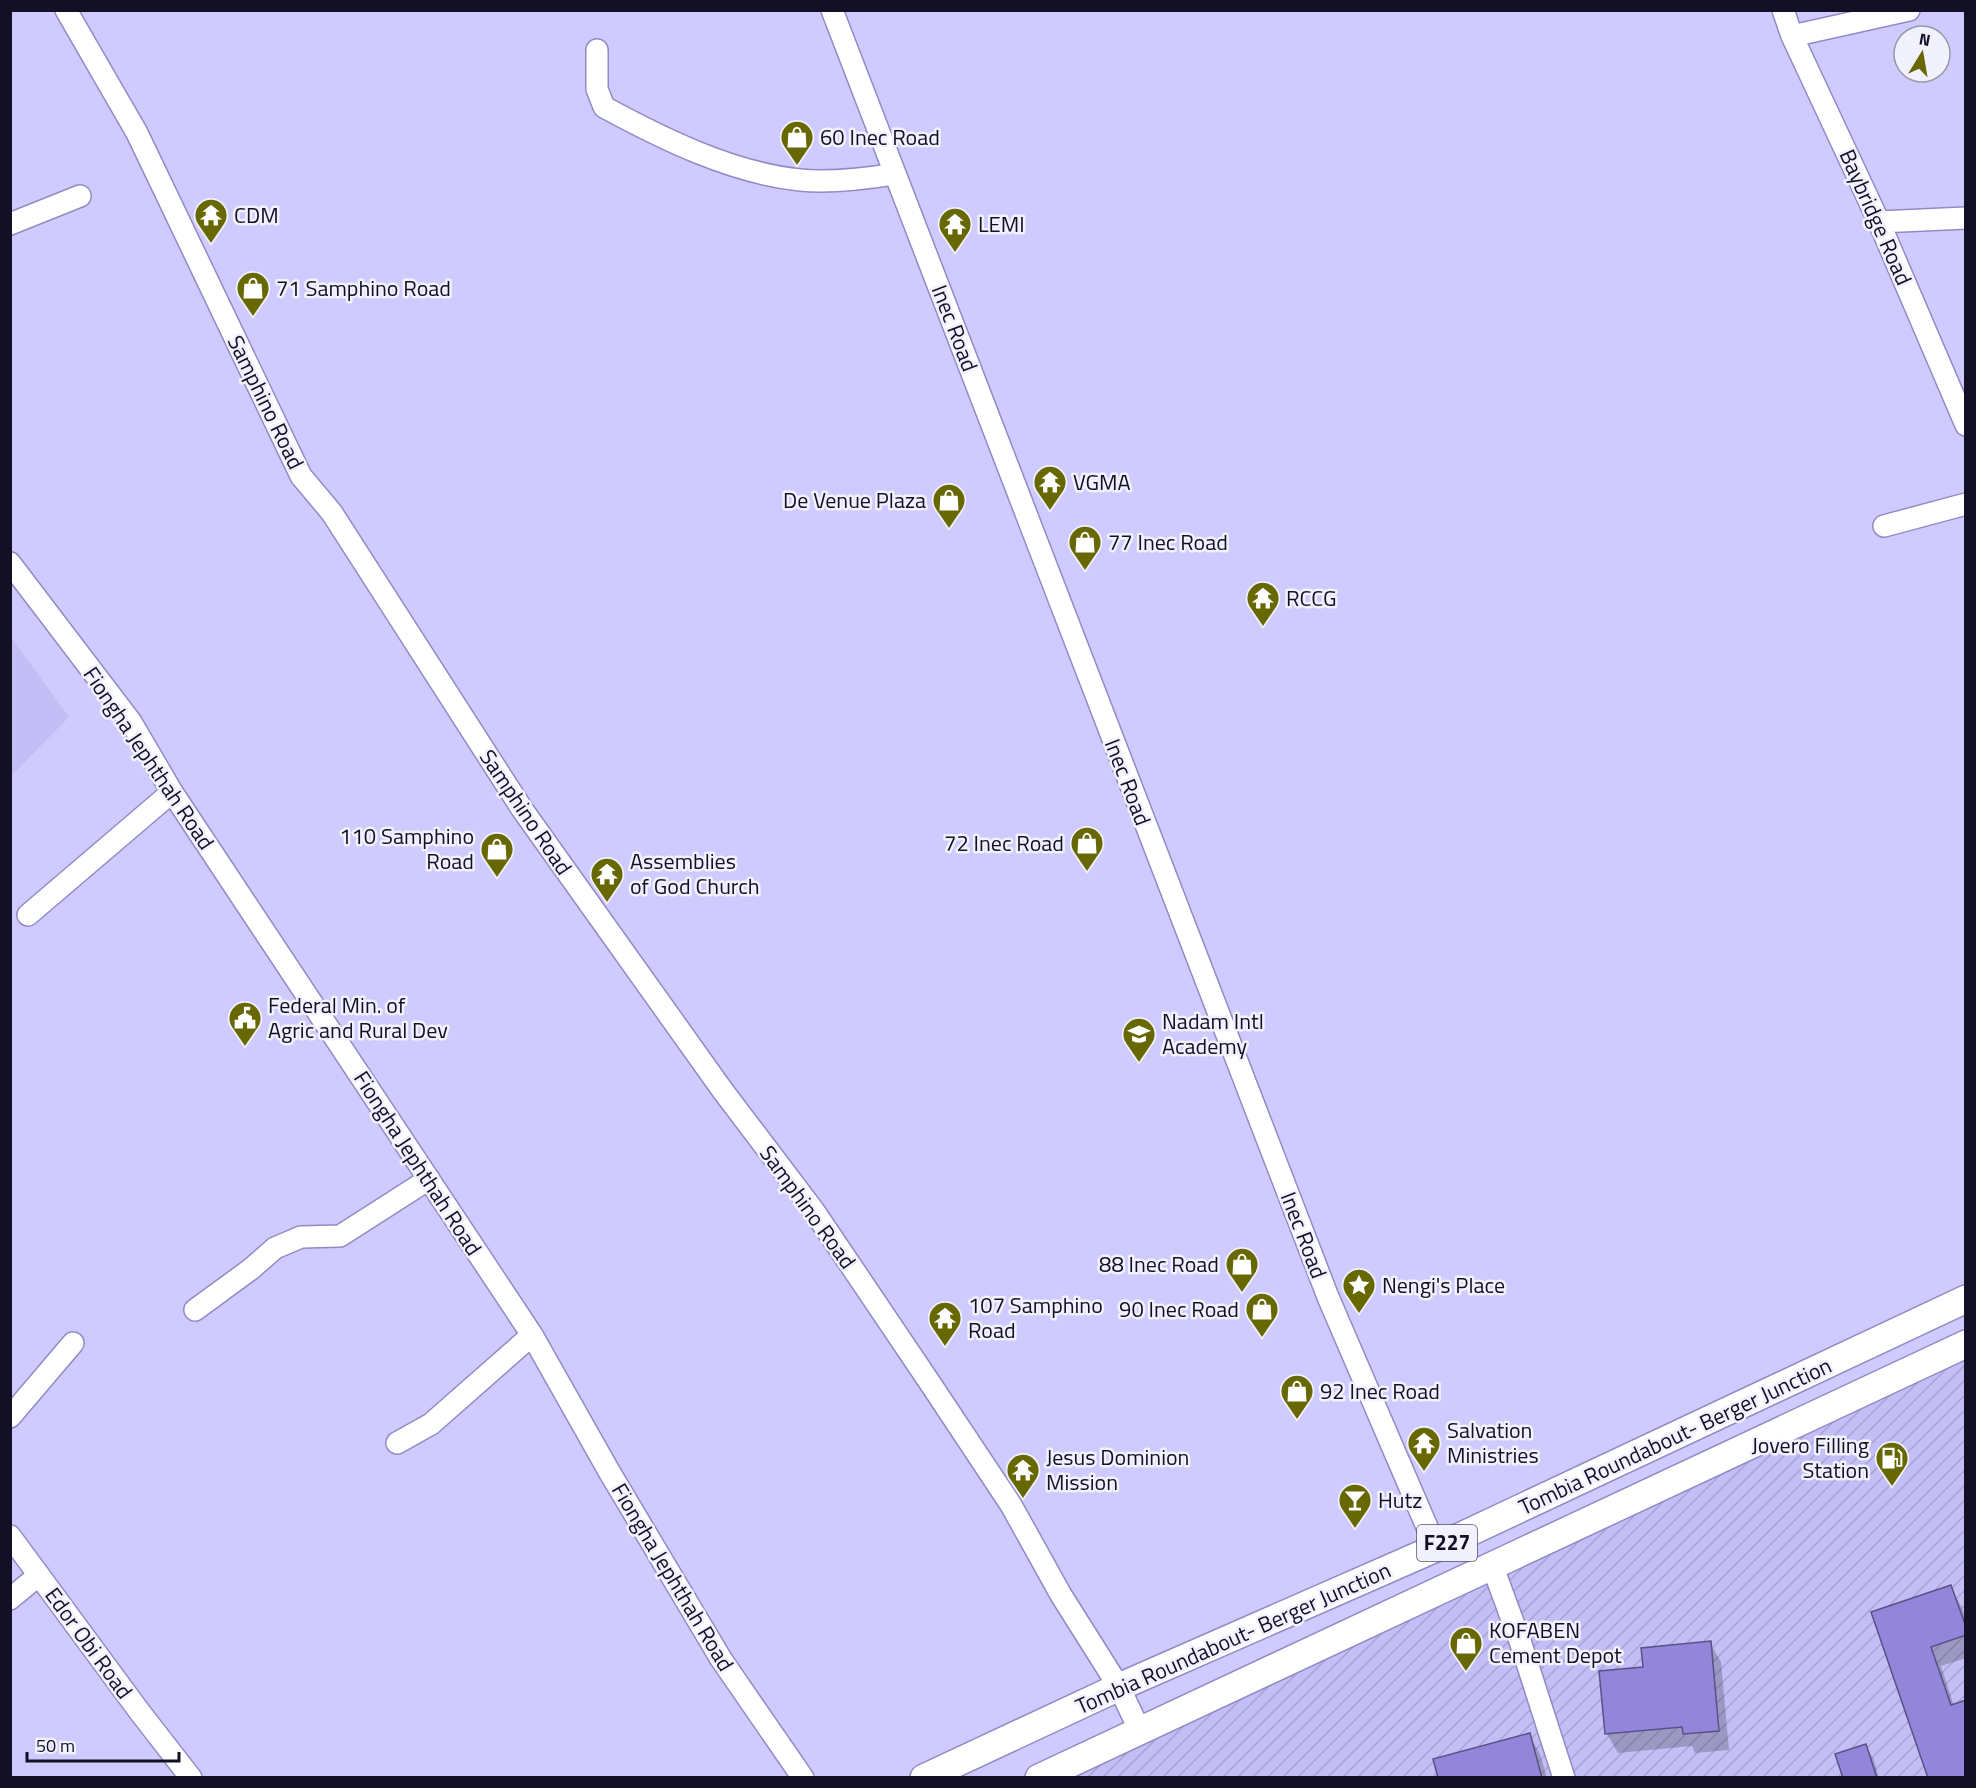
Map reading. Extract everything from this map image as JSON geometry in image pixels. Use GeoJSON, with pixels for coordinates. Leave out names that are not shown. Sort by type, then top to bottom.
{"type":"FeatureCollection","features":[{"type":"Feature","properties":{"kind":"main road","name":"Tombia Roundabout- Berger Junction"},"geometry":{"type":"LineString","coordinates":[[924,1778],[1119,1687],[1436,1548],[1965,1299]]}},
{"type":"Feature","properties":{"kind":"main road","name":"Tombia Roundabout- Berger Junction"},"geometry":{"type":"LineString","coordinates":[[1039,1778],[1965,1344]]}},
{"type":"Feature","properties":{"kind":"street","name":"Samphino Road"},"geometry":{"type":"LineString","coordinates":[[66,10],[137,133],[301,476],[332,513],[522,809],[723,1091],[813,1212],[930,1383],[1011,1505],[1061,1595],[1119,1687],[1140,1731]]}},
{"type":"Feature","properties":{"kind":"street","name":"Inec Road"},"geometry":{"type":"LineString","coordinates":[[832,10],[1324,1286],[1436,1548]]}},
{"type":"Feature","properties":{"kind":"street","name":"Baybridge Road"},"geometry":{"type":"LineString","coordinates":[[1783,10],[1792,36],[1879,222],[1965,425]]}},
{"type":"Feature","properties":{"kind":"street"},"geometry":{"type":"LineString","coordinates":[[1792,36],[1909,10]]}},
{"type":"Feature","properties":{"kind":"street"},"geometry":{"type":"LineString","coordinates":[[597,50],[597,89],[604,107],[649,131],[736,167],[800,180],[860,180],[895,174]]}},
{"type":"Feature","properties":{"kind":"street"},"geometry":{"type":"LineString","coordinates":[[10,224],[80,196]]}},
{"type":"Feature","properties":{"kind":"street"},"geometry":{"type":"LineString","coordinates":[[1879,222],[1965,218]]}},
{"type":"Feature","properties":{"kind":"street"},"geometry":{"type":"LineString","coordinates":[[1884,526],[1965,504]]}},
{"type":"Feature","properties":{"kind":"street","name":"Fiongha Jephthah Road"},"geometry":{"type":"LineString","coordinates":[[10,563],[131,722],[172,792],[532,1335],[610,1473],[721,1659],[803,1778]]}},
{"type":"Feature","properties":{"kind":"street"},"geometry":{"type":"LineString","coordinates":[[28,915],[172,792]]}},
{"type":"Feature","properties":{"kind":"street"},"geometry":{"type":"LineString","coordinates":[[195,1310],[251,1269],[274,1248],[301,1237],[340,1236],[429,1179]]}},
{"type":"Feature","properties":{"kind":"street"},"geometry":{"type":"LineString","coordinates":[[397,1443],[431,1424],[532,1335]]}},
{"type":"Feature","properties":{"kind":"street"},"geometry":{"type":"LineString","coordinates":[[10,1417],[73,1343]]}},
{"type":"Feature","properties":{"kind":"street","name":"Edor Obi Road"},"geometry":{"type":"LineString","coordinates":[[10,1536],[191,1778]]}},
{"type":"Feature","properties":{"kind":"street"},"geometry":{"type":"LineString","coordinates":[[1492,1565],[1520,1641],[1564,1778]]}},
{"type":"Feature","properties":{"kind":"street"},"geometry":{"type":"LineString","coordinates":[[10,1599],[39,1575]]}},
{"type":"Feature","properties":{"kind":"shaded area"},"geometry":{"type":"Polygon","coordinates":[[[10,637],[69,717],[11,776],[10,637]]]}},
{"type":"Feature","properties":{"kind":"shaded area"},"geometry":{"type":"Polygon","coordinates":[[[1965,1357],[1965,1777],[1072,1777],[1965,1357]]]}},
{"type":"Feature","properties":{"kind":"building"},"geometry":{"type":"Polygon","coordinates":[[[1951,1585],[1966,1627],[1966,1635],[1931,1647],[1951,1705],[1966,1700],[1966,1778],[1928,1778],[1871,1612],[1951,1585]]]}},
{"type":"Feature","properties":{"kind":"building"},"geometry":{"type":"Polygon","coordinates":[[[1711,1641],[1719,1731],[1683,1734],[1682,1727],[1605,1734],[1599,1671],[1643,1667],[1641,1648],[1711,1641]]]}},
{"type":"Feature","properties":{"kind":"building"},"geometry":{"type":"Polygon","coordinates":[[[1530,1733],[1542,1778],[1438,1778],[1433,1759],[1530,1733]]]}},
{"type":"Feature","properties":{"kind":"building"},"geometry":{"type":"Polygon","coordinates":[[[1866,1744],[1877,1778],[1843,1778],[1835,1754],[1866,1744]]]}},
{"type":"Feature","properties":{"kind":"place","name":"60 Inec Road"},"geometry":{"type":"Point","coordinates":[797,166]}},
{"type":"Feature","properties":{"kind":"place","name":"CDM"},"geometry":{"type":"Point","coordinates":[211,244]}},
{"type":"Feature","properties":{"kind":"place","name":"LEMI"},"geometry":{"type":"Point","coordinates":[955,253]}},
{"type":"Feature","properties":{"kind":"place","name":"71 Samphino Road"},"geometry":{"type":"Point","coordinates":[253,317]}},
{"type":"Feature","properties":{"kind":"place","name":"VGMA"},"geometry":{"type":"Point","coordinates":[1050,511]}},
{"type":"Feature","properties":{"kind":"place","name":"De Venue Plaza"},"geometry":{"type":"Point","coordinates":[949,529]}},
{"type":"Feature","properties":{"kind":"place","name":"77 Inec Road"},"geometry":{"type":"Point","coordinates":[1085,571]}},
{"type":"Feature","properties":{"kind":"place","name":"RCCG"},"geometry":{"type":"Point","coordinates":[1263,627]}},
{"type":"Feature","properties":{"kind":"place","name":"72 Inec Road"},"geometry":{"type":"Point","coordinates":[1087,872]}},
{"type":"Feature","properties":{"kind":"place","name":"110 Samphino Road"},"geometry":{"type":"Point","coordinates":[497,878]}},
{"type":"Feature","properties":{"kind":"place","name":"Assemblies of God Church"},"geometry":{"type":"Point","coordinates":[607,903]}},
{"type":"Feature","properties":{"kind":"place","name":"Federal Min. of Agric and Rural Dev"},"geometry":{"type":"Point","coordinates":[245,1047]}},
{"type":"Feature","properties":{"kind":"place","name":"Nadam Intl Academy"},"geometry":{"type":"Point","coordinates":[1139,1063]}},
{"type":"Feature","properties":{"kind":"place","name":"88 Inec Road"},"geometry":{"type":"Point","coordinates":[1242,1293]}},
{"type":"Feature","properties":{"kind":"place","name":"Nengi's Place"},"geometry":{"type":"Point","coordinates":[1359,1314]}},
{"type":"Feature","properties":{"kind":"place","name":"90 Inec Road"},"geometry":{"type":"Point","coordinates":[1262,1338]}},
{"type":"Feature","properties":{"kind":"place","name":"107 Samphino Road"},"geometry":{"type":"Point","coordinates":[945,1347]}},
{"type":"Feature","properties":{"kind":"place","name":"92 Inec Road"},"geometry":{"type":"Point","coordinates":[1297,1420]}},
{"type":"Feature","properties":{"kind":"place","name":"Salvation Ministries"},"geometry":{"type":"Point","coordinates":[1424,1472]}},
{"type":"Feature","properties":{"kind":"place","name":"Jovero Filling Station"},"geometry":{"type":"Point","coordinates":[1892,1487]}},
{"type":"Feature","properties":{"kind":"place","name":"Jesus Dominion Mission"},"geometry":{"type":"Point","coordinates":[1023,1499]}},
{"type":"Feature","properties":{"kind":"place","name":"Hutz"},"geometry":{"type":"Point","coordinates":[1355,1529]}},
{"type":"Feature","properties":{"kind":"place","name":"KOFABEN Cement Depot"},"geometry":{"type":"Point","coordinates":[1466,1672]}}]}
